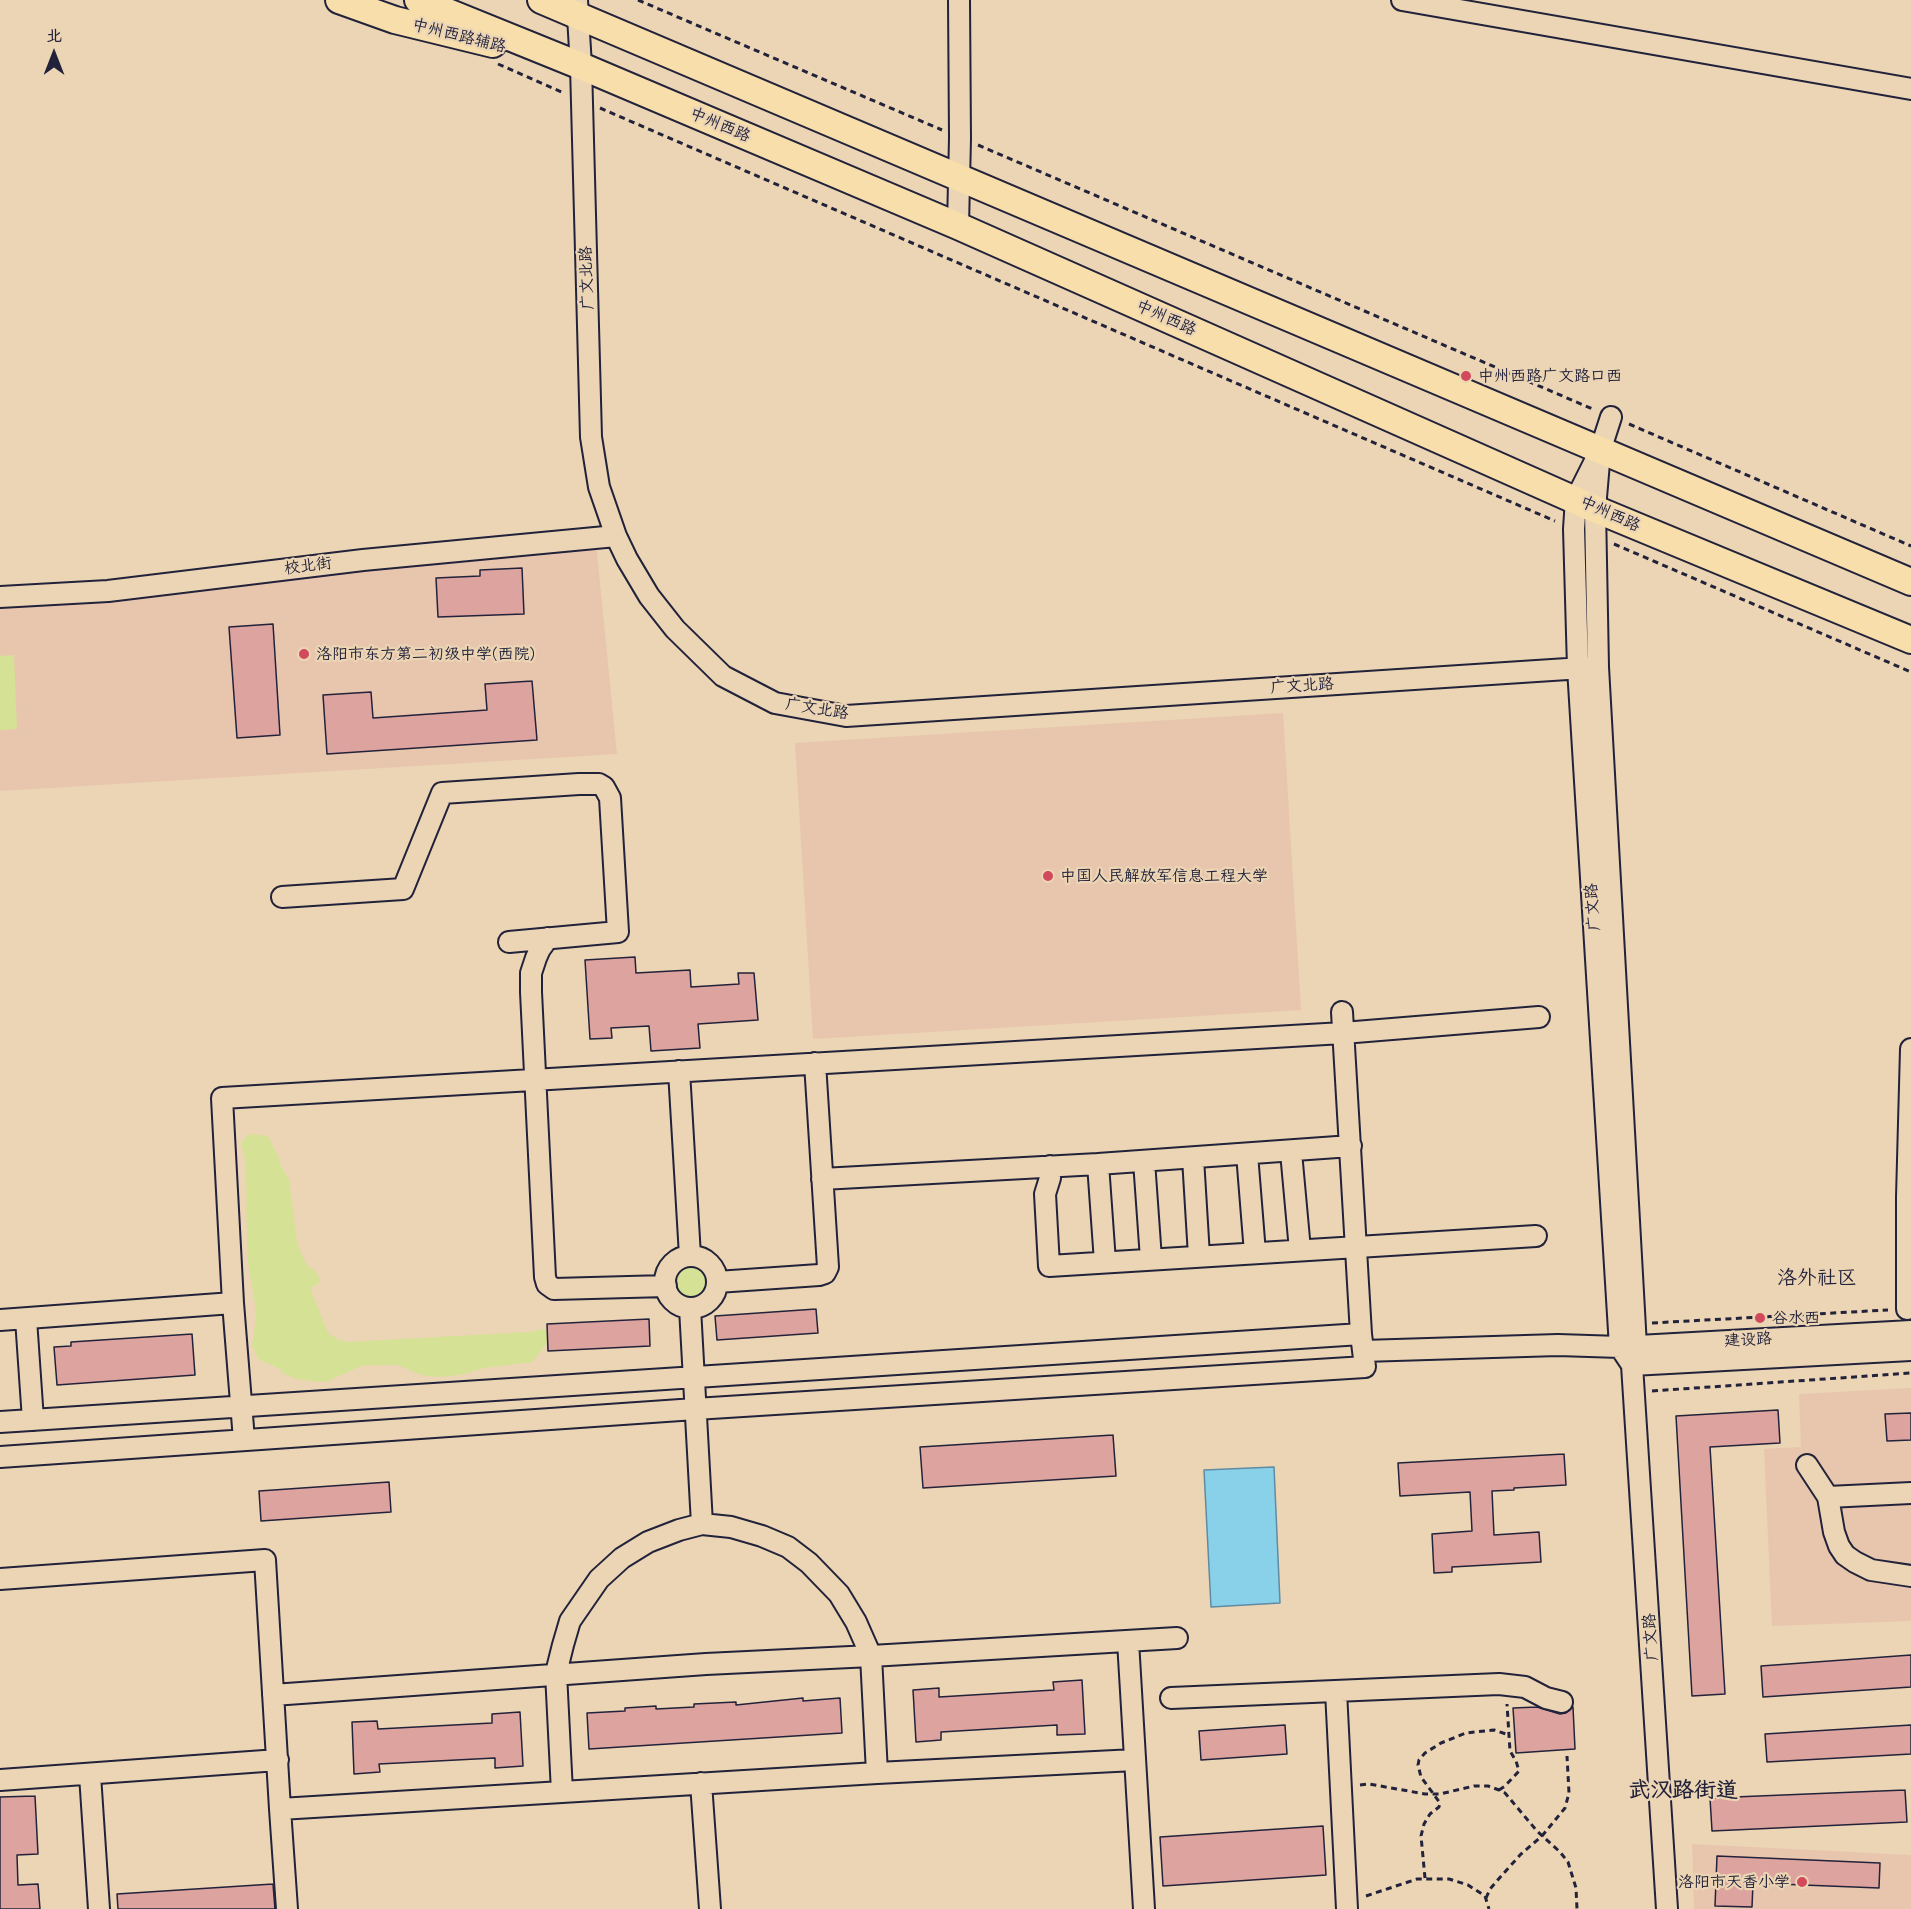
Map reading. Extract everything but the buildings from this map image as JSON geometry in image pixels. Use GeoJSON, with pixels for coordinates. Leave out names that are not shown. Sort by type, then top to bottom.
{"type":"FeatureCollection","features":[{"type":"Feature","properties":{"kind":"main road","name":"中州西路辅路"},"geometry":{"type":"LineString","coordinates":[[339,0],[395,20],[581,66]]}},
{"type":"Feature","properties":{"kind":"main road","name":"中州西路"},"geometry":{"type":"LineString","coordinates":[[418,0],[581,66],[958,226],[1585,504],[1911,640]]}},
{"type":"Feature","properties":{"kind":"main road"},"geometry":{"type":"LineString","coordinates":[[541,0],[572,5],[958,176],[1600,452],[1739,508],[1911,582]]}},
{"type":"Feature","properties":{"kind":"street"},"geometry":{"type":"LineString","coordinates":[[958,226],[959,0]]}},
{"type":"Feature","properties":{"kind":"street"},"geometry":{"type":"LineString","coordinates":[[1402,0],[1911,89]]}},
{"type":"Feature","properties":{"kind":"street","name":"广文北路"},"geometry":{"type":"LineString","coordinates":[[572,5],[581,66],[591,437],[599,487],[616,536],[649,596],[675,629],[723,676],[775,702],[846,716],[1588,667]]}},
{"type":"Feature","properties":{"kind":"street","name":"广文路"},"geometry":{"type":"LineString","coordinates":[[1611,417],[1585,504],[1574,530],[1588,667],[1634,1324],[1629,1353]]}},
{"type":"Feature","properties":{"kind":"street","name":"广文路"},"geometry":{"type":"LineString","coordinates":[[1585,504],[1596,536],[1588,667],[1629,1353],[1635,1392],[1667,1909]]}},
{"type":"Feature","properties":{"kind":"street","name":"校北街"},"geometry":{"type":"LineString","coordinates":[[0,597],[108,591],[363,560],[616,536]]}},
{"type":"Feature","properties":{"kind":"street"},"geometry":{"type":"LineString","coordinates":[[282,897],[404,889],[442,793],[599,784],[604,787],[610,798],[618,932],[508,942]]}},
{"type":"Feature","properties":{"kind":"street"},"geometry":{"type":"LineString","coordinates":[[548,938],[540,949],[531,974],[547,1284],[554,1289],[666,1286]]}},
{"type":"Feature","properties":{"kind":"street"},"geometry":{"type":"LineString","coordinates":[[0,1457],[695,1409],[1365,1367],[1342,1012]]}},
{"type":"Feature","properties":{"kind":"street"},"geometry":{"type":"LineString","coordinates":[[244,1440],[233,1303],[222,1098],[1343,1033],[1539,1017]]}},
{"type":"Feature","properties":{"kind":"street"},"geometry":{"type":"LineString","coordinates":[[1907,1309],[1911,1048]]}},
{"type":"Feature","properties":{"kind":"street"},"geometry":{"type":"LineString","coordinates":[[717,1282],[819,1275],[825,1273],[828,1267],[815,1063]]}},
{"type":"Feature","properties":{"kind":"street"},"geometry":{"type":"LineString","coordinates":[[679,1071],[690,1256]]}},
{"type":"Feature","properties":{"kind":"street"},"geometry":{"type":"LineString","coordinates":[[822,1179],[1291,1152],[1351,1146]]}},
{"type":"Feature","properties":{"kind":"street"},"geometry":{"type":"LineString","coordinates":[[1291,1152],[1300,1250]]}},
{"type":"Feature","properties":{"kind":"street"},"geometry":{"type":"LineString","coordinates":[[1247,1154],[1255,1253]]}},
{"type":"Feature","properties":{"kind":"street"},"geometry":{"type":"LineString","coordinates":[[1193,1158],[1199,1256]]}},
{"type":"Feature","properties":{"kind":"street"},"geometry":{"type":"LineString","coordinates":[[1144,1161],[1151,1259]]}},
{"type":"Feature","properties":{"kind":"street"},"geometry":{"type":"LineString","coordinates":[[1098,1164],[1105,1262]]}},
{"type":"Feature","properties":{"kind":"street"},"geometry":{"type":"LineString","coordinates":[[1050,1166],[1050,1178],[1045,1194],[1049,1266],[1536,1236]]}},
{"type":"Feature","properties":{"kind":"street"},"geometry":{"type":"LineString","coordinates":[[690,1256],[706,1260],[712,1266],[717,1282],[716,1290],[706,1303],[690,1308],[674,1301],[668,1294],[665,1277],[674,1262],[681,1257],[690,1256]]}},
{"type":"Feature","properties":{"kind":"street"},"geometry":{"type":"LineString","coordinates":[[0,1320],[233,1303]]}},
{"type":"Feature","properties":{"kind":"street"},"geometry":{"type":"LineString","coordinates":[[690,1308],[702,1524]]}},
{"type":"Feature","properties":{"kind":"street"},"geometry":{"type":"LineString","coordinates":[[26,1319],[33,1420]]}},
{"type":"Feature","properties":{"kind":"street","name":"建设路"},"geometry":{"type":"LineString","coordinates":[[1629,1353],[1911,1331]]}},
{"type":"Feature","properties":{"kind":"street"},"geometry":{"type":"LineString","coordinates":[[0,1422],[693,1376],[1362,1342],[1558,1345],[1629,1353]]}},
{"type":"Feature","properties":{"kind":"street","name":"建设路"},"geometry":{"type":"LineString","coordinates":[[1629,1353],[1911,1350]]}},
{"type":"Feature","properties":{"kind":"street"},"geometry":{"type":"LineString","coordinates":[[1807,1465],[1828,1497],[1834,1532],[1845,1555],[1871,1570],[1911,1576]]}},
{"type":"Feature","properties":{"kind":"street"},"geometry":{"type":"LineString","coordinates":[[1828,1497],[1911,1493]]}},
{"type":"Feature","properties":{"kind":"street"},"geometry":{"type":"LineString","coordinates":[[562,1792],[556,1673],[570,1621],[599,1579],[622,1558],[648,1542],[702,1524],[731,1527],[788,1547],[809,1563],[839,1594],[856,1622],[871,1656],[877,1773]]}},
{"type":"Feature","properties":{"kind":"street"},"geometry":{"type":"LineString","coordinates":[[0,1579],[264,1560],[286,1909]]}},
{"type":"Feature","properties":{"kind":"street"},"geometry":{"type":"LineString","coordinates":[[273,1695],[556,1673],[1177,1638]]}},
{"type":"Feature","properties":{"kind":"street"},"geometry":{"type":"LineString","coordinates":[[1128,1641],[1144,1909]]}},
{"type":"Feature","properties":{"kind":"street"},"geometry":{"type":"LineString","coordinates":[[1171,1698],[1499,1684],[1525,1687],[1546,1698],[1562,1702]]}},
{"type":"Feature","properties":{"kind":"street"},"geometry":{"type":"LineString","coordinates":[[1336,1691],[1347,1905]]}},
{"type":"Feature","properties":{"kind":"street"},"geometry":{"type":"LineString","coordinates":[[0,1780],[278,1760]]}},
{"type":"Feature","properties":{"kind":"street"},"geometry":{"type":"LineString","coordinates":[[280,1809],[701,1783],[1135,1760]]}},
{"type":"Feature","properties":{"kind":"street"},"geometry":{"type":"LineString","coordinates":[[90,1774],[99,1909]]}},
{"type":"Feature","properties":{"kind":"street"},"geometry":{"type":"LineString","coordinates":[[701,1783],[710,1909]]}},
{"type":"Feature","properties":{"kind":"street"},"geometry":{"type":"LineString","coordinates":[[1667,1909],[1677,1909]]}},
{"type":"Feature","properties":{"kind":"path"},"geometry":{"type":"LineString","coordinates":[[638,0],[1911,546]]}},
{"type":"Feature","properties":{"kind":"path"},"geometry":{"type":"LineString","coordinates":[[494,62],[1574,530]]}},
{"type":"Feature","properties":{"kind":"path"},"geometry":{"type":"LineString","coordinates":[[1596,536],[1911,672]]}},
{"type":"Feature","properties":{"kind":"path"},"geometry":{"type":"LineString","coordinates":[[1634,1324],[1907,1309]]}},
{"type":"Feature","properties":{"kind":"path"},"geometry":{"type":"LineString","coordinates":[[1635,1392],[1911,1373]]}},
{"type":"Feature","properties":{"kind":"path"},"geometry":{"type":"LineString","coordinates":[[1499,1684],[1505,1688],[1510,1751],[1519,1772],[1499,1790]]}},
{"type":"Feature","properties":{"kind":"path"},"geometry":{"type":"LineString","coordinates":[[1425,1878],[1421,1836],[1430,1814],[1439,1807],[1440,1803],[1425,1784],[1419,1771],[1419,1760],[1425,1753],[1441,1743],[1466,1733],[1494,1730],[1509,1735]]}},
{"type":"Feature","properties":{"kind":"path"},"geometry":{"type":"LineString","coordinates":[[1486,1898],[1490,1889],[1503,1874],[1542,1836],[1565,1809],[1569,1799],[1567,1756]]}},
{"type":"Feature","properties":{"kind":"path"},"geometry":{"type":"LineString","coordinates":[[1341,1796],[1350,1787],[1369,1784],[1435,1794],[1474,1786],[1488,1786],[1499,1790],[1568,1862],[1576,1888],[1577,1909]]}},
{"type":"Feature","properties":{"kind":"path"},"geometry":{"type":"LineString","coordinates":[[1347,1905],[1425,1878],[1458,1881],[1486,1898],[1489,1909]]}},
{"type":"Feature","properties":{"kind":"shaded area","name":"洛阳市东方第二初级中学(西院)"},"geometry":{"type":"Polygon","coordinates":[[[596,543],[617,754],[0,791],[0,606],[105,600],[596,543]]]}},
{"type":"Feature","properties":{"kind":"shaded area","name":"中国人民解放军信息工程大学"},"geometry":{"type":"Polygon","coordinates":[[[1283,713],[1301,1010],[813,1039],[795,743],[1283,713]]]}},
{"type":"Feature","properties":{"kind":"shaded area"},"geometry":{"type":"Polygon","coordinates":[[[1911,1388],[1911,1621],[1772,1626],[1764,1449],[1801,1447],[1799,1394],[1911,1388]]]}},
{"type":"Feature","properties":{"kind":"shaded area","name":"洛阳市天香小学"},"geometry":{"type":"Polygon","coordinates":[[[1692,1844],[1911,1855],[1911,1909],[1694,1909],[1692,1844]]]}},
{"type":"Feature","properties":{"kind":"green space"},"geometry":{"type":"Polygon","coordinates":[[[14,655],[17,729],[0,730],[0,656],[14,655]]]}},
{"type":"Feature","properties":{"kind":"green space"},"geometry":{"type":"Polygon","coordinates":[[[250,1134],[268,1136],[279,1158],[279,1163],[289,1179],[297,1242],[304,1260],[316,1272],[320,1280],[312,1287],[312,1293],[328,1333],[347,1342],[529,1332],[544,1329],[551,1338],[532,1362],[439,1377],[421,1375],[398,1365],[377,1365],[361,1366],[328,1381],[319,1382],[297,1379],[258,1359],[252,1345],[256,1319],[247,1257],[246,1163],[242,1148],[242,1141],[250,1134]]]}},
{"type":"Feature","properties":{"kind":"green space"},"geometry":{"type":"Polygon","coordinates":[[[691,1264],[704,1269],[709,1282],[704,1295],[691,1300],[678,1295],[673,1282],[678,1269],[691,1264]]]}},
{"type":"Feature","properties":{"kind":"water"},"geometry":{"type":"Polygon","coordinates":[[[1274,1467],[1280,1603],[1211,1607],[1204,1470],[1274,1467]]]}},
{"type":"Feature","properties":{"kind":"place","name":"中州西路广文路口西"},"geometry":{"type":"Point","coordinates":[1466,376]}},
{"type":"Feature","properties":{"kind":"place","name":"洛阳市东方第二初级中学(西院)"},"geometry":{"type":"Point","coordinates":[304,654]}},
{"type":"Feature","properties":{"kind":"place","name":"中国人民解放军信息工程大学"},"geometry":{"type":"Point","coordinates":[1048,876]}},
{"type":"Feature","properties":{"kind":"place","name":"谷水西"},"geometry":{"type":"Point","coordinates":[1760,1318]}},
{"type":"Feature","properties":{"kind":"place","name":"洛阳市天香小学"},"geometry":{"type":"Point","coordinates":[1802,1882]}},
{"type":"Feature","properties":{"kind":"district","name":"洛外社区"},"geometry":{"type":"Point","coordinates":[1817,1278]}},
{"type":"Feature","properties":{"kind":"district","name":"武汉路街道"},"geometry":{"type":"Point","coordinates":[1683,1791]}}]}
